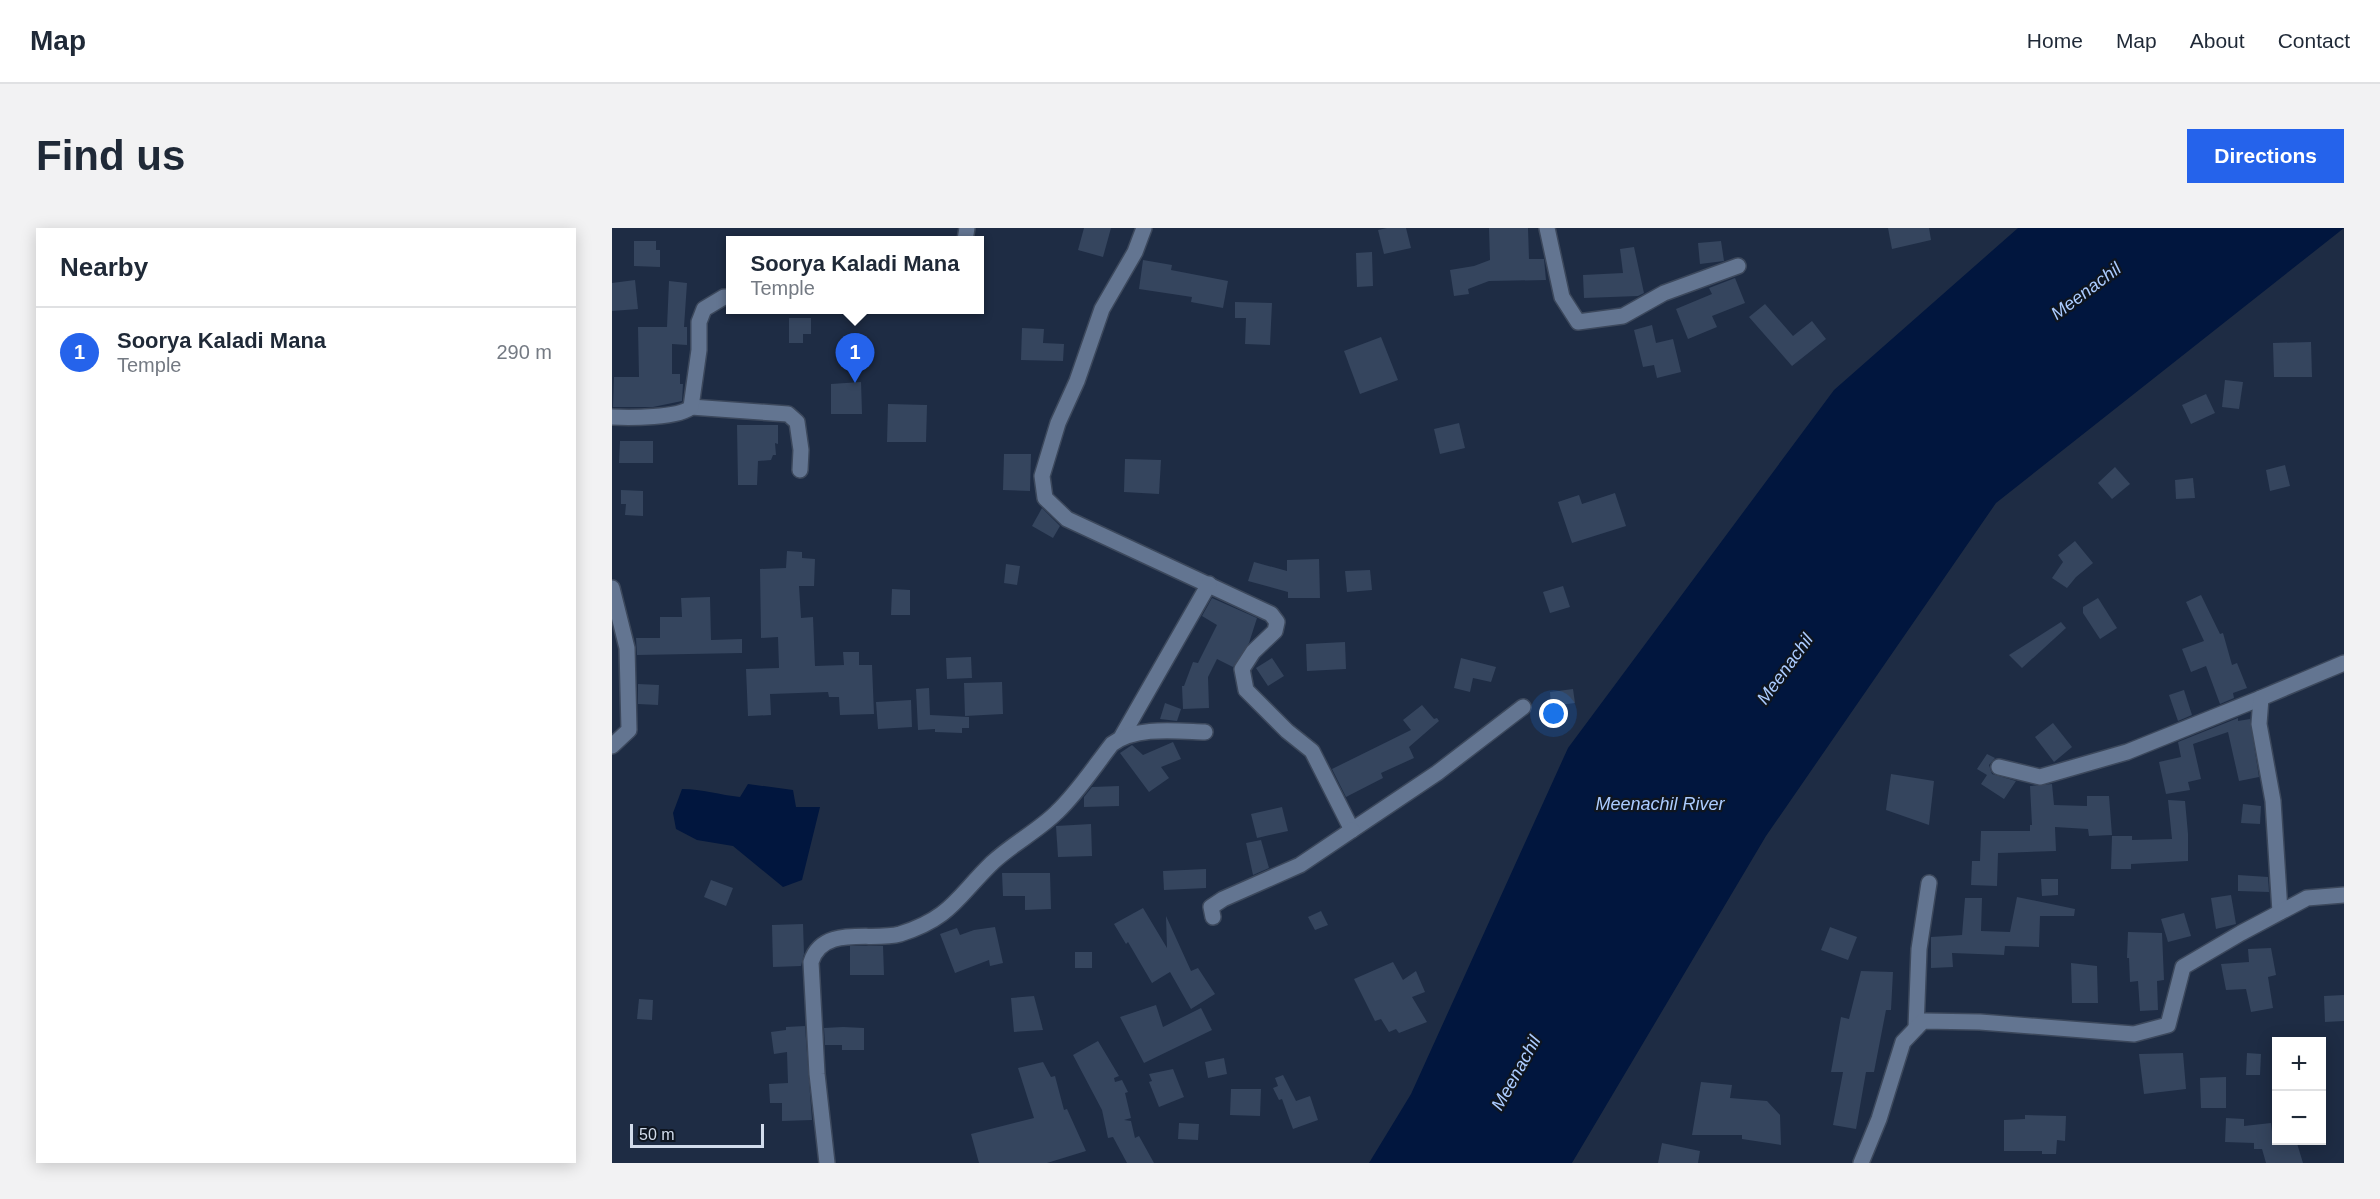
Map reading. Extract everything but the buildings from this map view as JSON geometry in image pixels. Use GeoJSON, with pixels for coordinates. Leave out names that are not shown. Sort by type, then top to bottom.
{"type":"FeatureCollection","features":[{"type":"Feature","properties":{"kind":"street"},"geometry":{"type":"LineString","coordinates":[[1144,228],[1135,252],[1102,309],[1077,381],[1058,423],[1041,476],[1045,498],[1067,519],[1271,614],[1277,622],[1275,631],[1253,652],[1242,669],[1246,690],[1287,731],[1312,751],[1352,830]]}},
{"type":"Feature","properties":{"kind":"street"},"geometry":{"type":"LineString","coordinates":[[1547,228],[1562,297],[1578,322],[1623,316],[1664,293],[1738,266]]}},
{"type":"Feature","properties":{"kind":"street"},"geometry":{"type":"LineString","coordinates":[[612,417],[687,412],[691,407],[699,350],[699,322],[704,309],[726,297]]}},
{"type":"Feature","properties":{"kind":"street"},"geometry":{"type":"LineString","coordinates":[[691,407],[788,414],[797,422],[801,450],[800,470]]}},
{"type":"Feature","properties":{"kind":"street"},"geometry":{"type":"LineString","coordinates":[[827,1163],[817,1074],[811,962],[814,951],[825,942],[842,937],[894,935],[924,926],[951,908],[993,862],[1056,813],[1112,744],[1122,736],[1209,584]]}},
{"type":"Feature","properties":{"kind":"street"},"geometry":{"type":"LineString","coordinates":[[612,588],[627,648],[628,730],[612,746]]}},
{"type":"Feature","properties":{"kind":"street"},"geometry":{"type":"LineString","coordinates":[[1999,767],[2040,777],[2127,752],[2344,663]]}},
{"type":"Feature","properties":{"kind":"street"},"geometry":{"type":"LineString","coordinates":[[2261,698],[2259,724],[2273,801],[2280,912]]}},
{"type":"Feature","properties":{"kind":"street"},"geometry":{"type":"LineString","coordinates":[[1213,917],[1211,907],[1223,899],[1300,865],[1437,773],[1523,707]]}},
{"type":"Feature","properties":{"kind":"street"},"geometry":{"type":"LineString","coordinates":[[1122,736],[1159,732],[1205,732]]}},
{"type":"Feature","properties":{"kind":"street"},"geometry":{"type":"LineString","coordinates":[[1916,1028],[1919,949],[1929,883]]}},
{"type":"Feature","properties":{"kind":"street"},"geometry":{"type":"LineString","coordinates":[[1862,1163],[1879,1119],[1903,1042],[1923,1021],[2134,1034],[2168,1025],[2183,967],[2307,898],[2344,895]]}},
{"type":"Feature","properties":{"kind":"water","name":"Meenachil River"},"geometry":{"type":"Polygon","coordinates":[[[2018,228],[2344,228],[1996,503],[1766,836],[1572,1163],[1369,1163],[1411,1094],[1568,748],[1834,390],[2018,228]]]}},
{"type":"Feature","properties":{"kind":"water"},"geometry":{"type":"Polygon","coordinates":[[[748,784],[793,790],[796,807],[820,807],[802,880],[783,887],[733,846],[697,840],[676,829],[673,813],[682,789],[740,797],[748,784]]]}},
{"type":"Feature","properties":{"kind":"place","name":"Soorya Kaladi Mana"},"geometry":{"type":"Point","coordinates":[855,383]}},
{"type":"Feature","properties":{"kind":"water label","name":"Meenachil"},"geometry":{"type":"Point","coordinates":[2086,291]}},
{"type":"Feature","properties":{"kind":"water label","name":"Meenachil"},"geometry":{"type":"Point","coordinates":[1785,669]}},
{"type":"Feature","properties":{"kind":"water label","name":"Meenachil"},"geometry":{"type":"Point","coordinates":[1516,1073]}}]}
